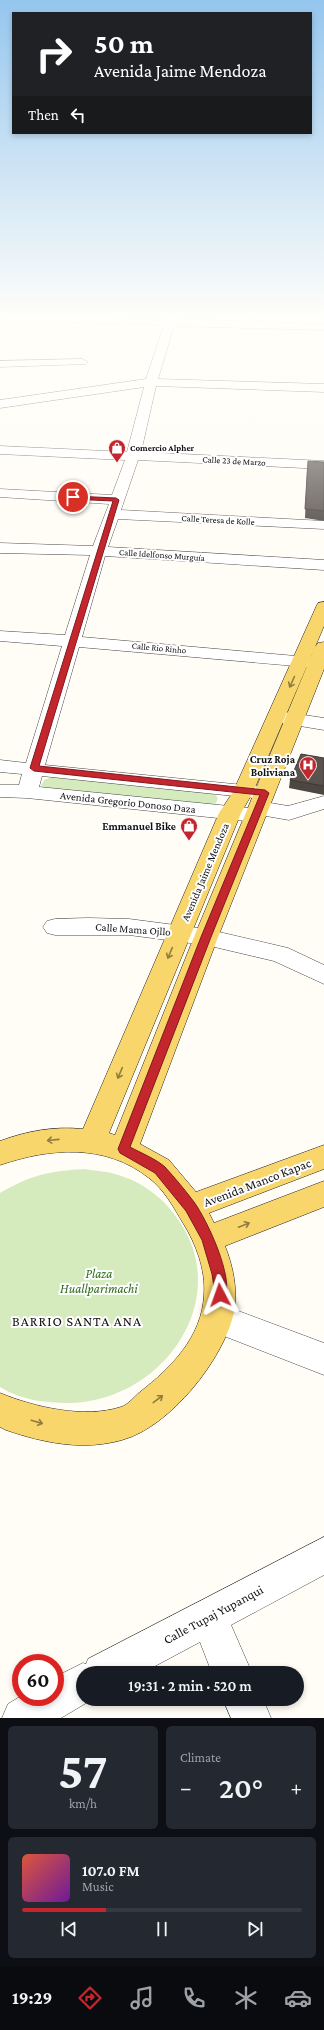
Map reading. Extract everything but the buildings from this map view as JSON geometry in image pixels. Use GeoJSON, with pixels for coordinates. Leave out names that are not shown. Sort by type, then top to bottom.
{"type":"FeatureCollection","features":[{"type":"Feature","properties":{"kind":"main road","name":"Avenida Jaime Mendoza"},"geometry":{"type":"LineString","coordinates":[[124,1149],[206,937],[286,718],[314,657],[324,607]]}},
{"type":"Feature","properties":{"kind":"main road","name":"Avenida Jaime Mendoza"},"geometry":{"type":"LineString","coordinates":[[92,1141],[230,813],[256,802]]}},
{"type":"Feature","properties":{"kind":"main road"},"geometry":{"type":"LineString","coordinates":[[0,1153],[17,1146],[54,1139],[92,1141],[124,1149],[159,1169],[191,1207],[208,1239],[219,1274],[220,1295],[217,1318],[208,1340],[167,1392],[130,1420],[95,1428],[58,1428],[0,1410]]}},
{"type":"Feature","properties":{"kind":"main road","name":"Avenida Manco Kapac"},"geometry":{"type":"LineString","coordinates":[[191,1207],[324,1157]]}},
{"type":"Feature","properties":{"kind":"main road"},"geometry":{"type":"LineString","coordinates":[[208,1239],[324,1194]]}},
{"type":"Feature","properties":{"kind":"street"},"geometry":{"type":"LineString","coordinates":[[0,404],[54,396]]}},
{"type":"Feature","properties":{"kind":"street"},"geometry":{"type":"LineString","coordinates":[[27,792],[99,551],[133,456],[148,396]]}},
{"type":"Feature","properties":{"kind":"street","name":"Calle 23 de Marzo"},"geometry":{"type":"LineString","coordinates":[[0,450],[324,465]]}},
{"type":"Feature","properties":{"kind":"street"},"geometry":{"type":"LineString","coordinates":[[0,493],[116,500]]}},
{"type":"Feature","properties":{"kind":"street","name":"Calle Teresa de Kolle"},"geometry":{"type":"LineString","coordinates":[[112,514],[324,526]]}},
{"type":"Feature","properties":{"kind":"street","name":"Calle Idelfonso Murguía"},"geometry":{"type":"LineString","coordinates":[[0,548],[99,551],[324,566]]}},
{"type":"Feature","properties":{"kind":"street","name":"Calle Rio Rinho"},"geometry":{"type":"LineString","coordinates":[[0,636],[314,657]]}},
{"type":"Feature","properties":{"kind":"street"},"geometry":{"type":"LineString","coordinates":[[286,718],[324,724]]}},
{"type":"Feature","properties":{"kind":"street","name":"Avenida Gregorio Donoso Daza"},"geometry":{"type":"LineString","coordinates":[[0,766],[34,768],[256,802],[289,813],[324,802]]}},
{"type":"Feature","properties":{"kind":"street","name":"Avenida Gregorio Donoso Daza"},"geometry":{"type":"LineString","coordinates":[[0,791],[27,792],[230,813]]}},
{"type":"Feature","properties":{"kind":"street","name":"Calle Mama Ojllo"},"geometry":{"type":"LineString","coordinates":[[55,927],[109,926],[179,932],[280,954],[324,975]]}},
{"type":"Feature","properties":{"kind":"street"},"geometry":{"type":"LineString","coordinates":[[217,1318],[324,1359]]}},
{"type":"Feature","properties":{"kind":"street","name":"Calle Tupaj Yupanqui"},"geometry":{"type":"LineString","coordinates":[[115,1666],[324,1555]]}},
{"type":"Feature","properties":{"kind":"street"},"geometry":{"type":"LineString","coordinates":[[209,1617],[229,1666]]}},
{"type":"Feature","properties":{"kind":"street"},"geometry":{"type":"LineString","coordinates":[[22,1718],[76,1687]]}},
{"type":"Feature","properties":{"kind":"street"},"geometry":{"type":"LineString","coordinates":[[246,1706],[251,1718]]}},
{"type":"Feature","properties":{"kind":"green space"},"geometry":{"type":"Polygon","coordinates":[[[56,775],[213,793],[218,798],[216,803],[210,807],[47,789],[41,786],[44,780],[56,775]]]}},
{"type":"Feature","properties":{"kind":"green space","name":"Plaza Huallparimachi"},"geometry":{"type":"Polygon","coordinates":[[[85,1169],[112,1173],[140,1184],[162,1201],[174,1214],[192,1245],[198,1278],[194,1309],[181,1338],[161,1364],[134,1384],[103,1398],[69,1403],[33,1400],[16,1395],[0,1387],[0,1193],[21,1182],[41,1175],[61,1171],[85,1169]]]}},
{"type":"Feature","properties":{"kind":"place","name":"Comercio Alpher"},"geometry":{"type":"Point","coordinates":[117,463]}},
{"type":"Feature","properties":{"kind":"place","name":"Cruz Roja Boliviana"},"geometry":{"type":"Point","coordinates":[308,780]}},
{"type":"Feature","properties":{"kind":"place","name":"Emmanuel Bike"},"geometry":{"type":"Point","coordinates":[189,841]}},
{"type":"Feature","properties":{"kind":"district","name":"BARRIO SANTA ANA"},"geometry":{"type":"Point","coordinates":[77,1321]}},
{"type":"Feature","properties":{"kind":"route"},"geometry":{"type":"LineString","coordinates":[[73,497],[116,500],[99,551],[34,768],[243,792],[265,793],[206,937],[124,1149],[159,1169],[193,1210],[208,1239],[219,1274],[220,1295]]}}]}
